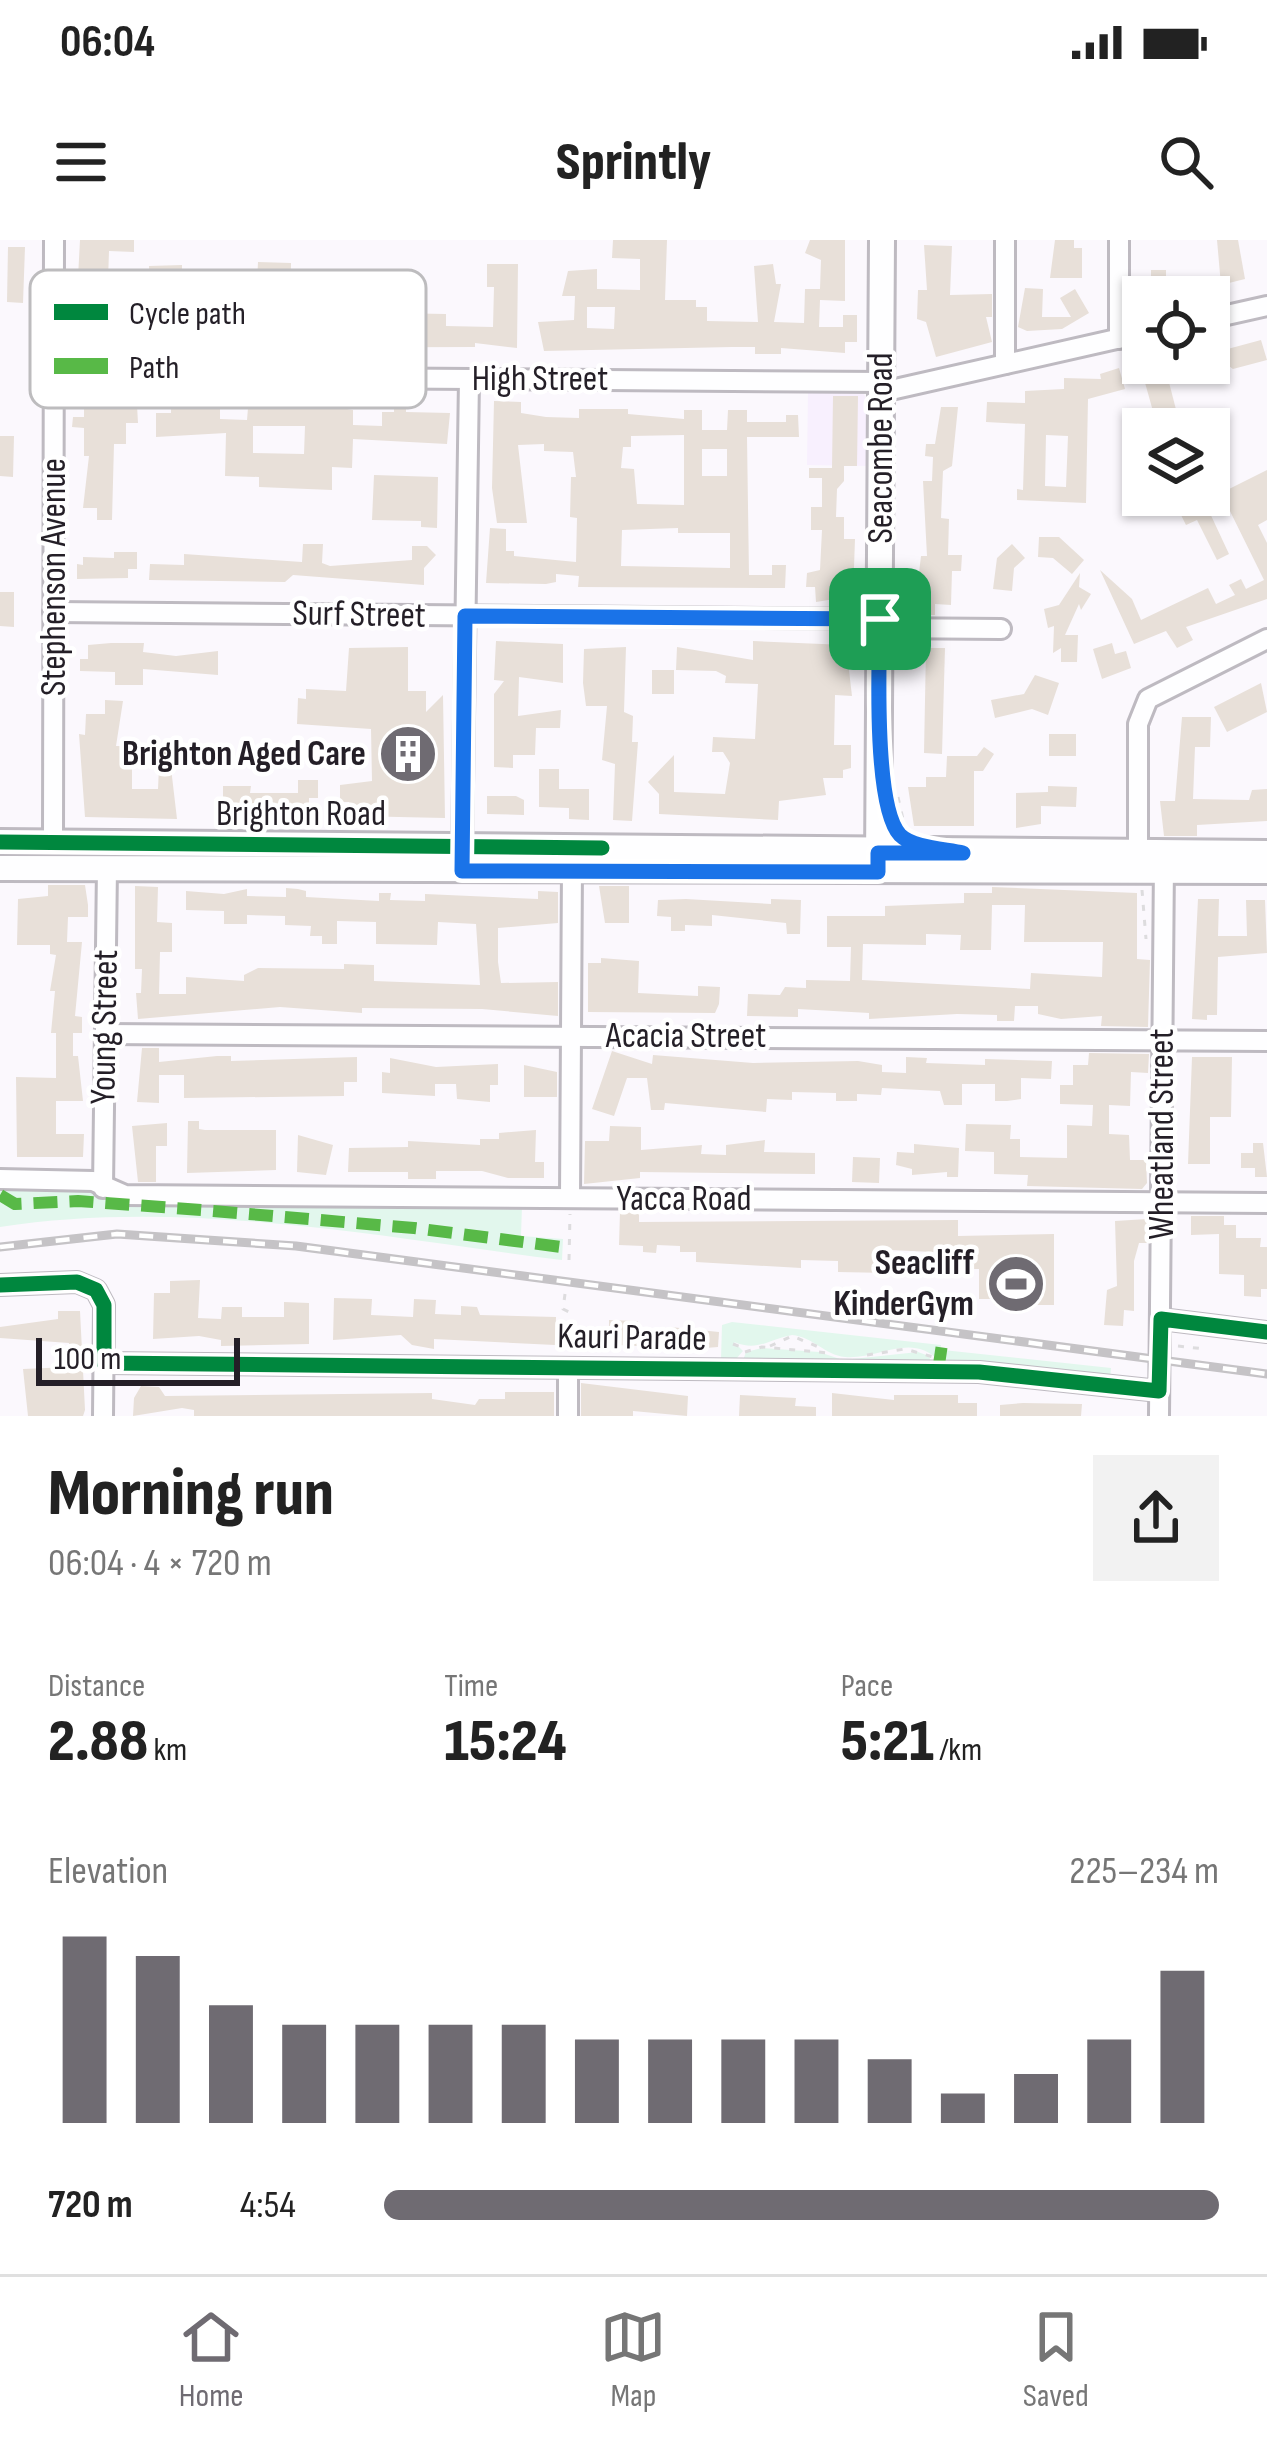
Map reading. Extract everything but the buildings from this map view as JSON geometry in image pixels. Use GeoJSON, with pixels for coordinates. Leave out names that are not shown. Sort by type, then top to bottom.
{"type":"FeatureCollection","features":[{"type":"Feature","properties":{"kind":"main road","name":"Seacombe Road"},"geometry":{"type":"LineString","coordinates":[[878,862],[882,240]]}},
{"type":"Feature","properties":{"kind":"main road"},"geometry":{"type":"LineString","coordinates":[[879,745],[900,835],[963,853]]}},
{"type":"Feature","properties":{"kind":"main road"},"geometry":{"type":"LineString","coordinates":[[797,852],[844,843],[879,808]]}},
{"type":"Feature","properties":{"kind":"main road","name":"Brighton Road"},"geometry":{"type":"LineString","coordinates":[[0,842],[462,858],[572,867],[1267,853]]}},
{"type":"Feature","properties":{"kind":"main road","name":"Brighton Road"},"geometry":{"type":"LineString","coordinates":[[0,868],[797,852],[878,862],[963,853],[1155,858],[1267,871]]}},
{"type":"Feature","properties":{"kind":"street","name":"Stephenson Avenue"},"geometry":{"type":"LineString","coordinates":[[54,240],[54,270]]}},
{"type":"Feature","properties":{"kind":"street"},"geometry":{"type":"LineString","coordinates":[[1005,240],[1005,364]]}},
{"type":"Feature","properties":{"kind":"street"},"geometry":{"type":"LineString","coordinates":[[1119,240],[1119,339]]}},
{"type":"Feature","properties":{"kind":"street"},"geometry":{"type":"LineString","coordinates":[[1230,314],[1267,306]]}},
{"type":"Feature","properties":{"kind":"street","name":"High Street"},"geometry":{"type":"LineString","coordinates":[[426,379],[882,387],[1122,338]]}},
{"type":"Feature","properties":{"kind":"street"},"geometry":{"type":"LineString","coordinates":[[462,858],[469,379]]}},
{"type":"Feature","properties":{"kind":"street","name":"Stephenson Avenue"},"geometry":{"type":"LineString","coordinates":[[53,842],[55,408]]}},
{"type":"Feature","properties":{"kind":"street","name":"Surf Street"},"geometry":{"type":"LineString","coordinates":[[53,612],[1001,629]]}},
{"type":"Feature","properties":{"kind":"street","name":"Wheatland Street"},"geometry":{"type":"LineString","coordinates":[[1160,1416],[1162,1040],[1155,858],[1138,724],[1148,699],[1267,639]]}},
{"type":"Feature","properties":{"kind":"street","name":"Young Street"},"geometry":{"type":"LineString","coordinates":[[103,1188],[107,867]]}},
{"type":"Feature","properties":{"kind":"street"},"geometry":{"type":"LineString","coordinates":[[570,1198],[572,867]]}},
{"type":"Feature","properties":{"kind":"street","name":"Acacia Street"},"geometry":{"type":"LineString","coordinates":[[104,1034],[1267,1041]]}},
{"type":"Feature","properties":{"kind":"street","name":"Yacca Road"},"geometry":{"type":"LineString","coordinates":[[0,1179],[93,1181],[125,1195],[1267,1203]]}},
{"type":"Feature","properties":{"kind":"street"},"geometry":{"type":"LineString","coordinates":[[0,1285],[85,1282],[96,1290],[104,1305],[103,1416]]}},
{"type":"Feature","properties":{"kind":"street"},"geometry":{"type":"LineString","coordinates":[[1161,1318],[1267,1332]]}},
{"type":"Feature","properties":{"kind":"street"},"geometry":{"type":"LineString","coordinates":[[568,1416],[569,1362]]}},
{"type":"Feature","properties":{"kind":"street","name":"Kauri Parade"},"geometry":{"type":"LineString","coordinates":[[104,1363],[569,1362],[979,1372],[1159,1391]]}},
{"type":"Feature","properties":{"kind":"path"},"geometry":{"type":"LineString","coordinates":[[897,786],[906,830],[916,836]]}},
{"type":"Feature","properties":{"kind":"path"},"geometry":{"type":"LineString","coordinates":[[568,1260],[570,1198]]}},
{"type":"Feature","properties":{"kind":"path"},"geometry":{"type":"LineString","coordinates":[[565,1294],[563,1309],[571,1313]]}},
{"type":"Feature","properties":{"kind":"path"},"geometry":{"type":"LineString","coordinates":[[768,1347],[792,1336],[843,1358]]}},
{"type":"Feature","properties":{"kind":"path"},"geometry":{"type":"LineString","coordinates":[[733,1344],[748,1350]]}},
{"type":"Feature","properties":{"kind":"path"},"geometry":{"type":"LineString","coordinates":[[1176,1346],[1205,1349]]}},
{"type":"Feature","properties":{"kind":"path"},"geometry":{"type":"LineString","coordinates":[[719,1369],[748,1350],[768,1347],[827,1353]]}},
{"type":"Feature","properties":{"kind":"path"},"geometry":{"type":"LineString","coordinates":[[858,1358],[904,1349],[930,1354],[939,1363]]}},
{"type":"Feature","properties":{"kind":"shaded area"},"geometry":{"type":"Polygon","coordinates":[[[808,393],[863,393],[868,401],[868,466],[807,465],[808,393]]]}},
{"type":"Feature","properties":{"kind":"green space"},"geometry":{"type":"Polygon","coordinates":[[[0,1190],[88,1192],[120,1202],[522,1206],[521,1236],[563,1239],[562,1260],[211,1219],[70,1219],[0,1227],[0,1190]]]}},
{"type":"Feature","properties":{"kind":"green space"},"geometry":{"type":"Polygon","coordinates":[[[732,1322],[941,1345],[938,1360],[917,1348],[845,1357],[792,1335],[757,1345],[734,1342],[743,1351],[736,1359],[721,1359],[722,1325],[732,1322]]]}},
{"type":"Feature","properties":{"kind":"green space"},"geometry":{"type":"Polygon","coordinates":[[[762,1348],[819,1352],[843,1360],[918,1352],[929,1356],[933,1368],[741,1366],[746,1352],[762,1348]]]}},
{"type":"Feature","properties":{"kind":"green space"},"geometry":{"type":"Polygon","coordinates":[[[943,1350],[1111,1368],[1110,1380],[941,1367],[943,1350]]]}},
{"type":"Feature","properties":{"kind":"railway"},"geometry":{"type":"LineString","coordinates":[[0,1247],[117,1234],[296,1246],[1267,1374]]}},
{"type":"Feature","properties":{"kind":"marked path"},"geometry":{"type":"LineString","coordinates":[[0,1195],[15,1204],[78,1201],[202,1210],[414,1228],[569,1248]]}},
{"type":"Feature","properties":{"kind":"marked path"},"geometry":{"type":"LineString","coordinates":[[938,1371],[942,1344]]}},
{"type":"Feature","properties":{"kind":"cycle path"},"geometry":{"type":"LineString","coordinates":[[0,842],[602,848]]}},
{"type":"Feature","properties":{"kind":"cycle path"},"geometry":{"type":"LineString","coordinates":[[0,1285],[77,1282],[96,1290],[104,1305],[104,1363],[979,1372],[1159,1391],[1161,1319],[1267,1332]]}},
{"type":"Feature","properties":{"kind":"place","name":"Brighton Aged Care"},"geometry":{"type":"Point","coordinates":[408,754]}},
{"type":"Feature","properties":{"kind":"place","name":"Seacliff KinderGym"},"geometry":{"type":"Point","coordinates":[1016,1284]}},
{"type":"Feature","properties":{"kind":"route"},"geometry":{"type":"LineString","coordinates":[[465,616],[880,619],[879,745],[891,815],[900,835],[963,853],[878,853],[878,872],[572,867],[462,871],[465,616]]}}]}
